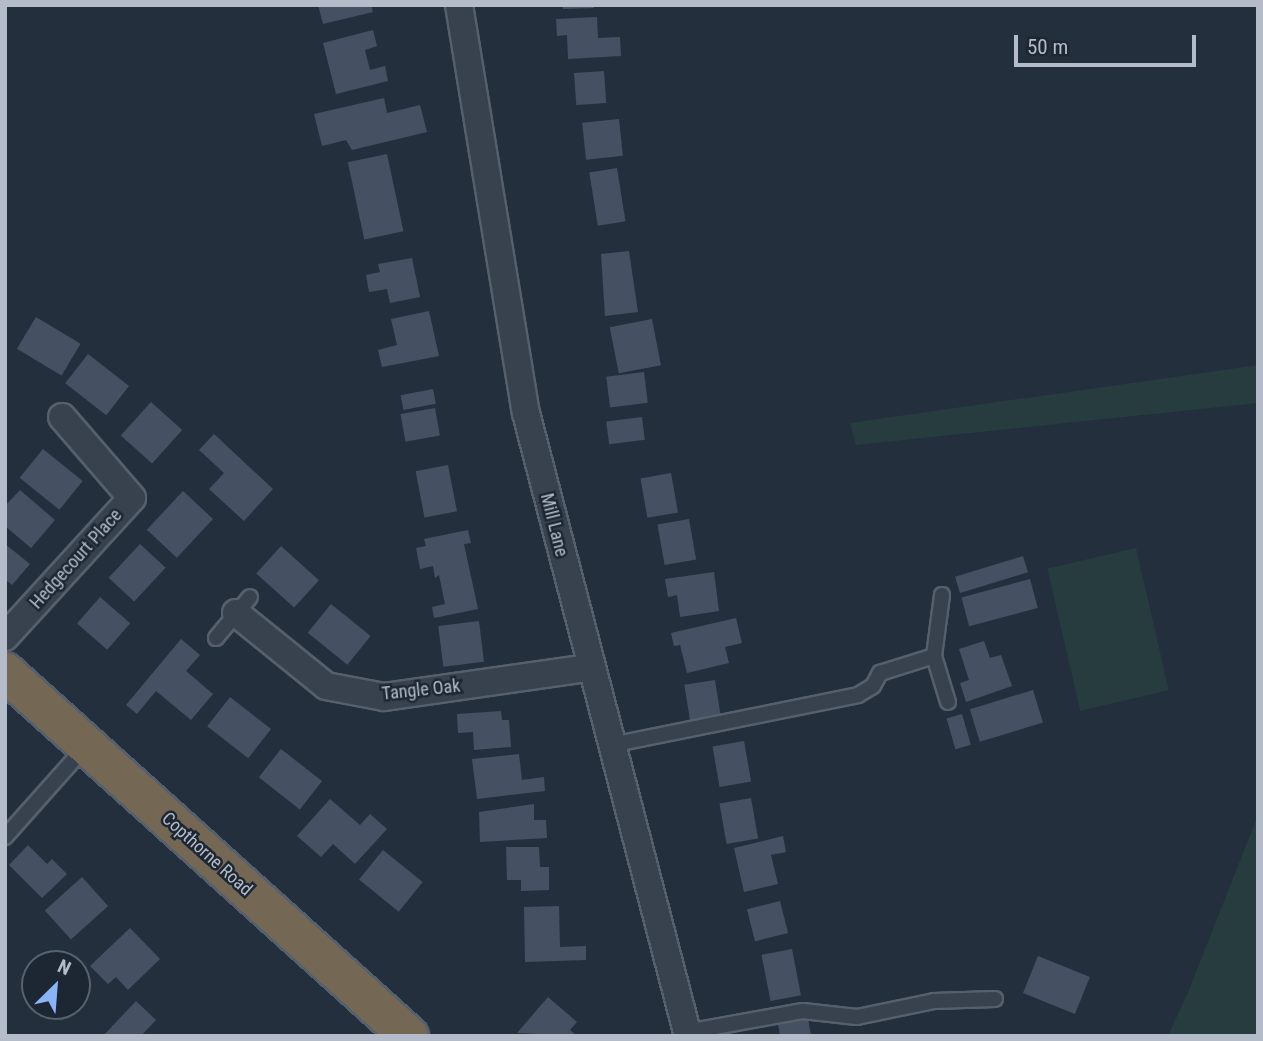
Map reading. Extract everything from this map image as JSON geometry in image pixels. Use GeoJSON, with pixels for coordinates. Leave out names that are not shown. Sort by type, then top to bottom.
{"type":"FeatureCollection","features":[{"type":"Feature","properties":{"kind":"highway","name":"Copthorne Road"},"geometry":{"type":"LineString","coordinates":[[5,672],[409,1036]]}},
{"type":"Feature","properties":{"kind":"street","name":"Mill Lane"},"geometry":{"type":"LineString","coordinates":[[459,5],[526,413],[589,668],[687,1034]]}},
{"type":"Feature","properties":{"kind":"street","name":"Hedgecourt Place"},"geometry":{"type":"LineString","coordinates":[[5,637],[139,494],[62,416]]}},
{"type":"Feature","properties":{"kind":"street","name":"Tangle Oak"},"geometry":{"type":"LineString","coordinates":[[243,605],[326,686],[384,697],[589,668]]}},
{"type":"Feature","properties":{"kind":"lane"},"geometry":{"type":"LineString","coordinates":[[942,595],[934,656],[948,702]]}},
{"type":"Feature","properties":{"kind":"lane"},"geometry":{"type":"LineString","coordinates":[[216,638],[243,605]]}},
{"type":"Feature","properties":{"kind":"lane"},"geometry":{"type":"LineString","coordinates":[[611,745],[858,695],[873,686],[880,673],[934,656]]}},
{"type":"Feature","properties":{"kind":"lane"},"geometry":{"type":"LineString","coordinates":[[5,837],[87,745]]}},
{"type":"Feature","properties":{"kind":"lane"},"geometry":{"type":"LineString","coordinates":[[687,1034],[803,1011],[857,1017],[934,1001],[995,999]]}},
{"type":"Feature","properties":{"kind":"green space"},"geometry":{"type":"Polygon","coordinates":[[[1258,365],[1258,403],[856,445],[850,423],[1258,365]]]}},
{"type":"Feature","properties":{"kind":"green space"},"geometry":{"type":"Polygon","coordinates":[[[1136,548],[1169,690],[1080,711],[1047,568],[1136,548]]]}},
{"type":"Feature","properties":{"kind":"green space"},"geometry":{"type":"Polygon","coordinates":[[[1258,815],[1258,1036],[1168,1036],[1189,990],[1258,815]]]}},
{"type":"Feature","properties":{"kind":"building"},"geometry":{"type":"Polygon","coordinates":[[[318,5],[371,5],[373,12],[323,24],[318,5]]]}},
{"type":"Feature","properties":{"kind":"building"},"geometry":{"type":"Polygon","coordinates":[[[563,5],[594,5],[594,8],[563,9],[563,5]]]}},
{"type":"Feature","properties":{"kind":"building"},"geometry":{"type":"Polygon","coordinates":[[[597,17],[598,38],[620,37],[621,56],[568,59],[567,35],[557,36],[556,19],[597,17]]]}},
{"type":"Feature","properties":{"kind":"building"},"geometry":{"type":"Polygon","coordinates":[[[373,30],[377,46],[365,50],[370,70],[385,66],[388,81],[336,94],[323,43],[373,30]]]}},
{"type":"Feature","properties":{"kind":"building"},"geometry":{"type":"Polygon","coordinates":[[[604,71],[606,103],[576,105],[574,73],[604,71]]]}},
{"type":"Feature","properties":{"kind":"building"},"geometry":{"type":"Polygon","coordinates":[[[384,98],[387,113],[420,105],[427,132],[352,150],[346,140],[322,146],[314,114],[384,98]]]}},
{"type":"Feature","properties":{"kind":"building"},"geometry":{"type":"Polygon","coordinates":[[[619,119],[623,156],[586,160],[582,123],[619,119]]]}},
{"type":"Feature","properties":{"kind":"building"},"geometry":{"type":"Polygon","coordinates":[[[387,154],[403,231],[364,240],[348,162],[387,154]]]}},
{"type":"Feature","properties":{"kind":"building"},"geometry":{"type":"Polygon","coordinates":[[[617,168],[625,221],[598,226],[589,172],[617,168]]]}},
{"type":"Feature","properties":{"kind":"building"},"geometry":{"type":"Polygon","coordinates":[[[629,251],[638,312],[605,316],[601,254],[629,251]]]}},
{"type":"Feature","properties":{"kind":"building"},"geometry":{"type":"Polygon","coordinates":[[[412,258],[420,297],[390,303],[387,289],[369,292],[366,275],[380,272],[378,264],[412,258]]]}},
{"type":"Feature","properties":{"kind":"building"},"geometry":{"type":"Polygon","coordinates":[[[429,311],[439,356],[382,367],[378,350],[397,345],[391,319],[429,311]]]}},
{"type":"Feature","properties":{"kind":"building"},"geometry":{"type":"Polygon","coordinates":[[[36,317],[81,344],[62,375],[17,349],[36,317]]]}},
{"type":"Feature","properties":{"kind":"building"},"geometry":{"type":"Polygon","coordinates":[[[652,319],[661,365],[619,373],[610,327],[652,319]]]}},
{"type":"Feature","properties":{"kind":"building"},"geometry":{"type":"Polygon","coordinates":[[[88,354],[129,386],[106,415],[65,383],[88,354]]]}},
{"type":"Feature","properties":{"kind":"building"},"geometry":{"type":"Polygon","coordinates":[[[644,372],[648,403],[610,407],[606,377],[644,372]]]}},
{"type":"Feature","properties":{"kind":"building"},"geometry":{"type":"Polygon","coordinates":[[[433,389],[436,404],[403,410],[401,395],[433,389]]]}},
{"type":"Feature","properties":{"kind":"building"},"geometry":{"type":"Polygon","coordinates":[[[151,402],[182,430],[152,464],[121,435],[151,402]]]}},
{"type":"Feature","properties":{"kind":"building"},"geometry":{"type":"Polygon","coordinates":[[[435,408],[440,436],[405,442],[401,414],[435,408]]]}},
{"type":"Feature","properties":{"kind":"building"},"geometry":{"type":"Polygon","coordinates":[[[642,417],[645,440],[609,444],[606,421],[642,417]]]}},
{"type":"Feature","properties":{"kind":"building"},"geometry":{"type":"Polygon","coordinates":[[[214,434],[273,489],[244,521],[209,489],[224,473],[199,450],[214,434]]]}},
{"type":"Feature","properties":{"kind":"building"},"geometry":{"type":"Polygon","coordinates":[[[43,449],[83,481],[59,510],[20,478],[43,449]]]}},
{"type":"Feature","properties":{"kind":"building"},"geometry":{"type":"Polygon","coordinates":[[[448,465],[457,511],[425,517],[416,471],[448,465]]]}},
{"type":"Feature","properties":{"kind":"building"},"geometry":{"type":"Polygon","coordinates":[[[671,473],[678,512],[647,518],[640,478],[671,473]]]}},
{"type":"Feature","properties":{"kind":"building"},"geometry":{"type":"Polygon","coordinates":[[[20,490],[55,520],[31,548],[5,526],[5,506],[20,490]]]}},
{"type":"Feature","properties":{"kind":"building"},"geometry":{"type":"Polygon","coordinates":[[[183,491],[213,519],[177,558],[147,530],[183,491]]]}},
{"type":"Feature","properties":{"kind":"building"},"geometry":{"type":"Polygon","coordinates":[[[689,519],[696,559],[665,565],[657,525],[689,519]]]}},
{"type":"Feature","properties":{"kind":"building"},"geometry":{"type":"Polygon","coordinates":[[[468,530],[471,543],[464,544],[478,609],[434,618],[432,607],[445,604],[439,575],[435,578],[433,566],[420,569],[416,548],[426,546],[424,539],[468,530]]]}},
{"type":"Feature","properties":{"kind":"building"},"geometry":{"type":"Polygon","coordinates":[[[5,544],[30,564],[12,585],[5,579],[5,544]]]}},
{"type":"Feature","properties":{"kind":"building"},"geometry":{"type":"Polygon","coordinates":[[[140,544],[166,568],[134,602],[109,578],[140,544]]]}},
{"type":"Feature","properties":{"kind":"building"},"geometry":{"type":"Polygon","coordinates":[[[281,546],[319,580],[294,608],[256,573],[281,546]]]}},
{"type":"Feature","properties":{"kind":"building"},"geometry":{"type":"Polygon","coordinates":[[[1023,556],[1028,572],[960,593],[955,577],[1023,556]]]}},
{"type":"Feature","properties":{"kind":"building"},"geometry":{"type":"Polygon","coordinates":[[[714,572],[719,611],[680,617],[677,595],[668,597],[665,579],[714,572]]]}},
{"type":"Feature","properties":{"kind":"building"},"geometry":{"type":"Polygon","coordinates":[[[1030,579],[1038,608],[969,626],[961,597],[1030,579]]]}},
{"type":"Feature","properties":{"kind":"building"},"geometry":{"type":"Polygon","coordinates":[[[100,597],[130,623],[107,650],[77,623],[100,597]]]}},
{"type":"Feature","properties":{"kind":"building"},"geometry":{"type":"Polygon","coordinates":[[[331,604],[371,636],[347,665],[308,633],[331,604]]]}},
{"type":"Feature","properties":{"kind":"building"},"geometry":{"type":"Polygon","coordinates":[[[736,618],[742,643],[725,647],[729,663],[687,673],[680,645],[674,646],[671,633],[736,618]]]}},
{"type":"Feature","properties":{"kind":"building"},"geometry":{"type":"Polygon","coordinates":[[[479,621],[484,662],[443,667],[438,626],[479,621]]]}},
{"type":"Feature","properties":{"kind":"building"},"geometry":{"type":"Polygon","coordinates":[[[181,639],[200,655],[186,671],[213,694],[191,720],[156,691],[137,714],[126,705],[181,639]]]}},
{"type":"Feature","properties":{"kind":"building"},"geometry":{"type":"Polygon","coordinates":[[[984,641],[990,658],[1001,655],[1012,686],[966,702],[960,683],[969,680],[959,649],[984,641]]]}},
{"type":"Feature","properties":{"kind":"building"},"geometry":{"type":"Polygon","coordinates":[[[715,680],[721,719],[690,723],[684,685],[715,680]]]}},
{"type":"Feature","properties":{"kind":"building"},"geometry":{"type":"Polygon","coordinates":[[[1033,690],[1043,723],[980,742],[970,709],[1033,690]]]}},
{"type":"Feature","properties":{"kind":"building"},"geometry":{"type":"Polygon","coordinates":[[[230,697],[271,729],[248,758],[207,726],[230,697]]]}},
{"type":"Feature","properties":{"kind":"building"},"geometry":{"type":"Polygon","coordinates":[[[501,711],[502,720],[509,720],[511,747],[474,750],[473,732],[458,733],[457,714],[501,711]]]}},
{"type":"Feature","properties":{"kind":"building"},"geometry":{"type":"Polygon","coordinates":[[[962,714],[971,745],[955,749],[947,718],[962,714]]]}},
{"type":"Feature","properties":{"kind":"building"},"geometry":{"type":"Polygon","coordinates":[[[744,741],[751,781],[720,787],[712,747],[744,741]]]}},
{"type":"Feature","properties":{"kind":"building"},"geometry":{"type":"Polygon","coordinates":[[[281,749],[322,781],[300,809],[259,777],[281,749]]]}},
{"type":"Feature","properties":{"kind":"building"},"geometry":{"type":"Polygon","coordinates":[[[519,754],[522,780],[544,777],[545,791],[477,799],[472,759],[519,754]]]}},
{"type":"Feature","properties":{"kind":"building"},"geometry":{"type":"Polygon","coordinates":[[[751,798],[758,838],[727,844],[719,804],[751,798]]]}},
{"type":"Feature","properties":{"kind":"building"},"geometry":{"type":"Polygon","coordinates":[[[330,799],[360,825],[370,814],[387,829],[355,864],[333,844],[321,857],[297,836],[330,799]]]}},
{"type":"Feature","properties":{"kind":"building"},"geometry":{"type":"Polygon","coordinates":[[[534,804],[534,820],[546,820],[547,838],[480,842],[479,812],[534,804]]]}},
{"type":"Feature","properties":{"kind":"building"},"geometry":{"type":"Polygon","coordinates":[[[783,836],[786,852],[771,855],[778,884],[744,892],[734,848],[783,836]]]}},
{"type":"Feature","properties":{"kind":"building"},"geometry":{"type":"Polygon","coordinates":[[[28,845],[47,864],[52,859],[67,874],[42,898],[9,865],[28,845]]]}},
{"type":"Feature","properties":{"kind":"building"},"geometry":{"type":"Polygon","coordinates":[[[506,847],[539,847],[540,867],[549,867],[549,890],[521,891],[521,880],[507,880],[506,847]]]}},
{"type":"Feature","properties":{"kind":"building"},"geometry":{"type":"Polygon","coordinates":[[[383,850],[423,882],[399,912],[359,880],[383,850]]]}},
{"type":"Feature","properties":{"kind":"building"},"geometry":{"type":"Polygon","coordinates":[[[82,877],[108,906],[71,939],[45,910],[82,877]]]}},
{"type":"Feature","properties":{"kind":"building"},"geometry":{"type":"Polygon","coordinates":[[[780,901],[788,933],[755,941],[747,909],[780,901]]]}},
{"type":"Feature","properties":{"kind":"building"},"geometry":{"type":"Polygon","coordinates":[[[559,906],[560,947],[586,946],[586,960],[525,962],[524,907],[559,906]]]}},
{"type":"Feature","properties":{"kind":"building"},"geometry":{"type":"Polygon","coordinates":[[[130,928],[160,959],[128,990],[116,977],[108,984],[91,965],[130,928]]]}},
{"type":"Feature","properties":{"kind":"building"},"geometry":{"type":"Polygon","coordinates":[[[792,949],[801,995],[771,1001],[762,955],[792,949]]]}},
{"type":"Feature","properties":{"kind":"building"},"geometry":{"type":"Polygon","coordinates":[[[1038,956],[1090,977],[1075,1014],[1023,993],[1038,956]]]}},
{"type":"Feature","properties":{"kind":"building"},"geometry":{"type":"Polygon","coordinates":[[[548,997],[577,1022],[570,1030],[577,1036],[517,1033],[548,997]]]}},
{"type":"Feature","properties":{"kind":"building"},"geometry":{"type":"Polygon","coordinates":[[[136,1001],[156,1020],[141,1036],[103,1036],[136,1001]]]}},
{"type":"Feature","properties":{"kind":"building"},"geometry":{"type":"Polygon","coordinates":[[[808,1018],[811,1036],[780,1036],[778,1023],[808,1018]]]}}]}
